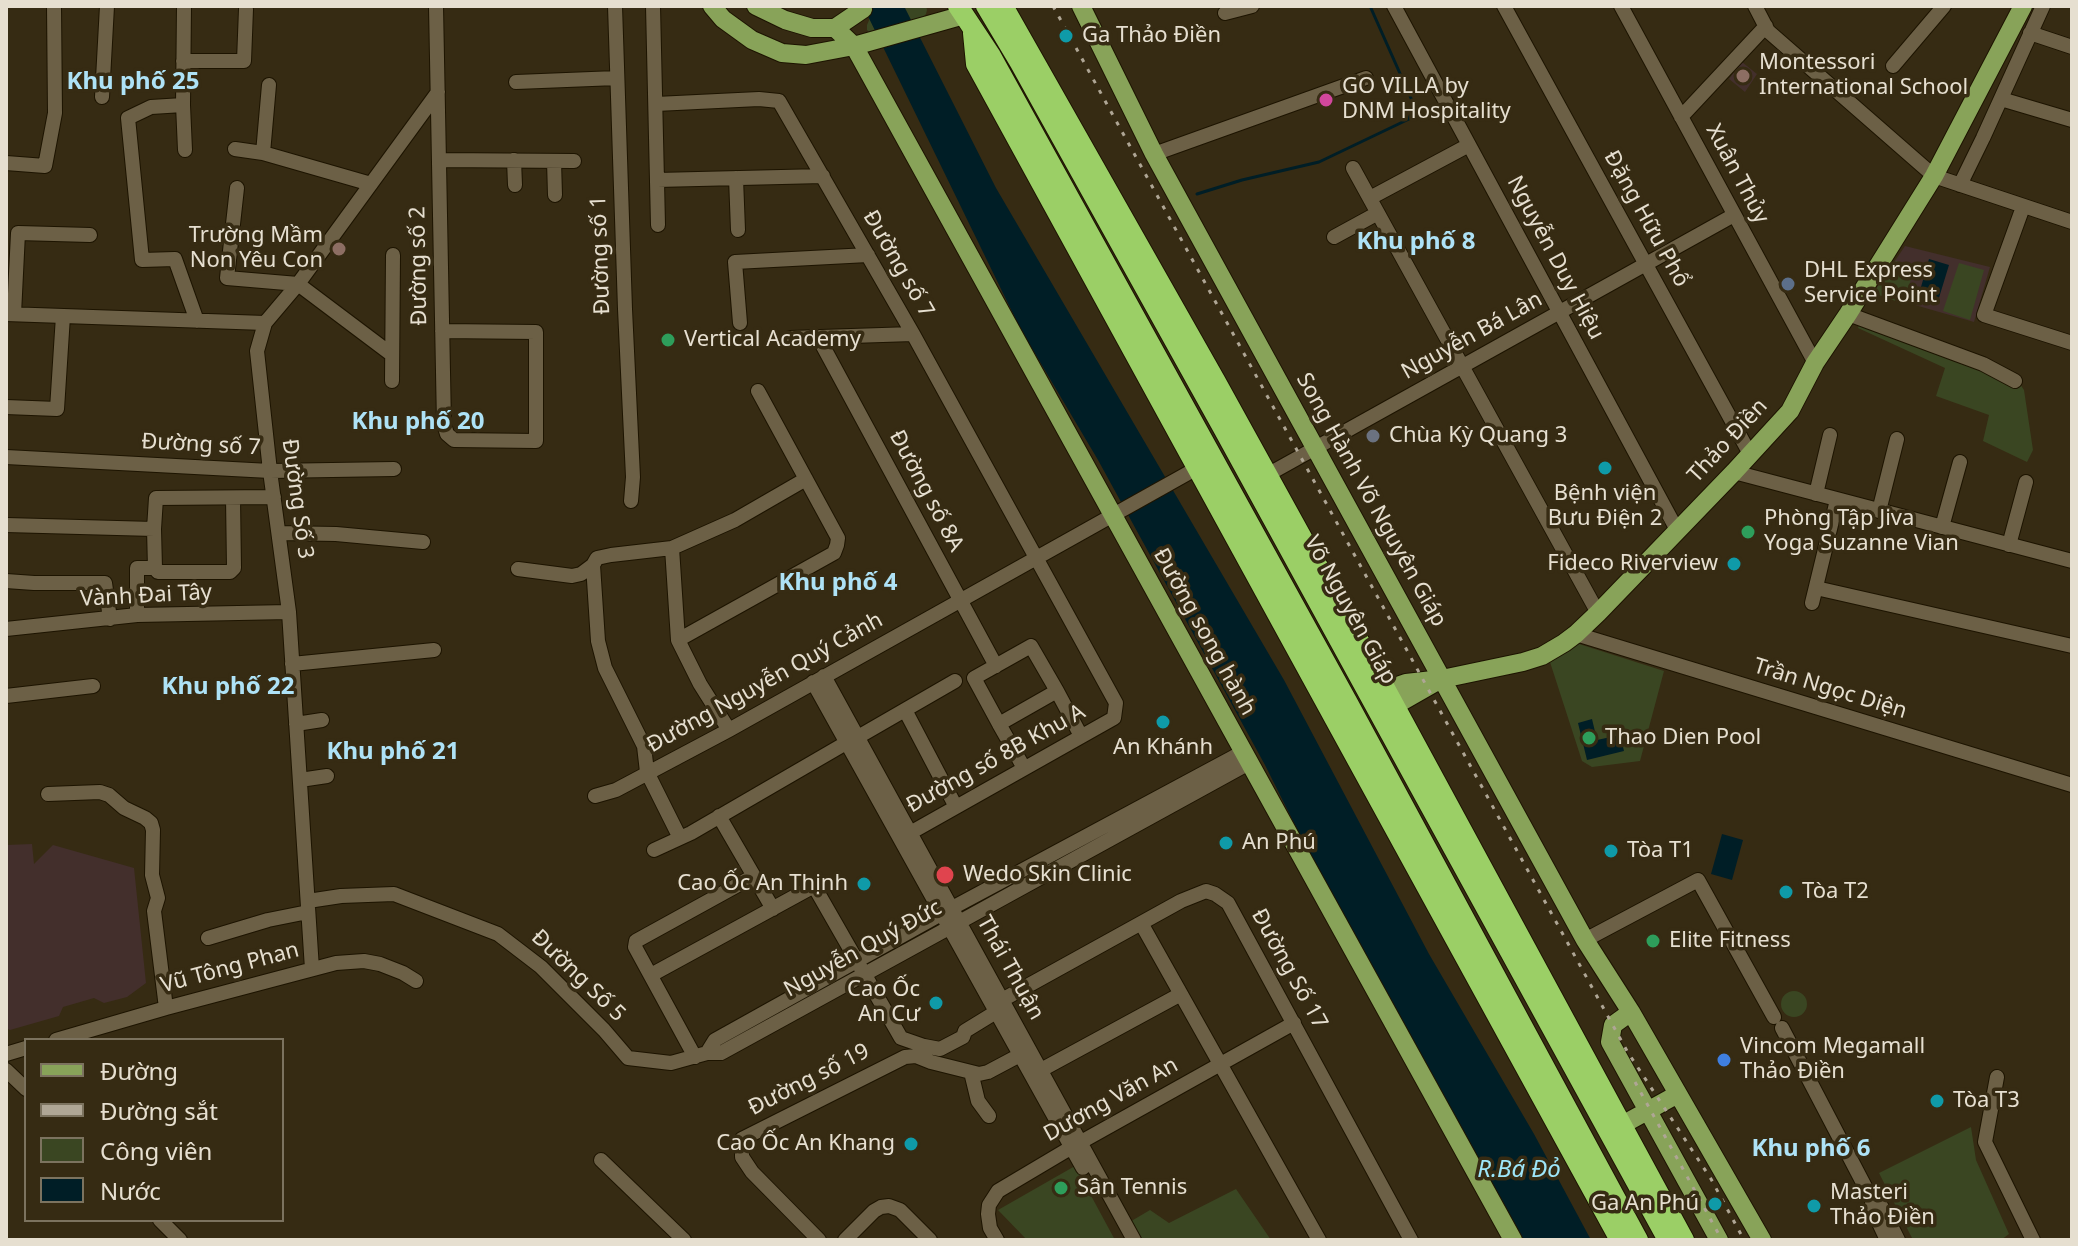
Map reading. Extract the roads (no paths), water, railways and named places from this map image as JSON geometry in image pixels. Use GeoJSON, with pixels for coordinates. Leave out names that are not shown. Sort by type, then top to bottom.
{"type":"FeatureCollection","features":[{"type":"Feature","properties":{"kind":"highway","name":"Võ Nguyên Giáp"},"geometry":{"type":"LineString","coordinates":[[986,6],[1209,403],[1668,1240]]}},
{"type":"Feature","properties":{"kind":"highway","name":"Võ Nguyên Giáp"},"geometry":{"type":"LineString","coordinates":[[1003,6],[1267,475],[1684,1240]]}},
{"type":"Feature","properties":{"kind":"highway"},"geometry":{"type":"LineString","coordinates":[[965,16],[976,64],[1620,1240]]}},
{"type":"Feature","properties":{"kind":"highway"},"geometry":{"type":"LineString","coordinates":[[965,16],[991,56],[1340,689],[1638,1240]]}},
{"type":"Feature","properties":{"kind":"main road"},"geometry":{"type":"LineString","coordinates":[[712,6],[723,19],[752,40],[782,53],[806,55],[854,46],[965,16]]}},
{"type":"Feature","properties":{"kind":"main road"},"geometry":{"type":"LineString","coordinates":[[756,6],[785,20],[812,28],[835,28],[864,8]]}},
{"type":"Feature","properties":{"kind":"main road","name":"Song Hành Võ Nguyên Giáp"},"geometry":{"type":"LineString","coordinates":[[1081,6],[1154,154],[1585,940],[1631,1012],[1762,1240]]}},
{"type":"Feature","properties":{"kind":"main road","name":"Thảo Điền"},"geometry":{"type":"LineString","coordinates":[[1390,698],[1406,683],[1442,679],[1542,656],[1576,634],[1790,411],[1815,363],[1934,176],[2020,7]]}},
{"type":"Feature","properties":{"kind":"main road"},"geometry":{"type":"LineString","coordinates":[[854,46],[864,8]]}},
{"type":"Feature","properties":{"kind":"main road","name":"Đường song hành"},"geometry":{"type":"LineString","coordinates":[[835,28],[854,46],[1118,512],[1246,757],[1513,1240]]}},
{"type":"Feature","properties":{"kind":"main road"},"geometry":{"type":"LineString","coordinates":[[1631,1012],[1613,1025],[1610,1042],[1719,1240]]}},
{"type":"Feature","properties":{"kind":"main road"},"geometry":{"type":"LineString","coordinates":[[1622,1125],[1678,1094]]}},
{"type":"Feature","properties":{"kind":"street"},"geometry":{"type":"LineString","coordinates":[[6,163],[45,166],[55,113],[54,6]]}},
{"type":"Feature","properties":{"kind":"street"},"geometry":{"type":"LineString","coordinates":[[102,97],[107,6]]}},
{"type":"Feature","properties":{"kind":"street"},"geometry":{"type":"LineString","coordinates":[[184,6],[185,150]]}},
{"type":"Feature","properties":{"kind":"street","name":"Đường số 2"},"geometry":{"type":"LineString","coordinates":[[436,6],[438,92],[442,331],[444,424],[447,434],[454,440],[536,441],[536,332],[442,331]]}},
{"type":"Feature","properties":{"kind":"street","name":"Đường số 1"},"geometry":{"type":"LineString","coordinates":[[615,6],[633,477],[631,501]]}},
{"type":"Feature","properties":{"kind":"street"},"geometry":{"type":"LineString","coordinates":[[653,6],[658,225]]}},
{"type":"Feature","properties":{"kind":"street"},"geometry":{"type":"LineString","coordinates":[[1225,13],[1252,6]]}},
{"type":"Feature","properties":{"kind":"street","name":"Nguyễn Duy Hiệu"},"geometry":{"type":"LineString","coordinates":[[1394,6],[1677,530]]}},
{"type":"Feature","properties":{"kind":"street","name":"Đặng Hữu Phổ"},"geometry":{"type":"LineString","coordinates":[[1504,6],[1750,454]]}},
{"type":"Feature","properties":{"kind":"street","name":"Xuân Thủy"},"geometry":{"type":"LineString","coordinates":[[1621,6],[1815,363]]}},
{"type":"Feature","properties":{"kind":"street"},"geometry":{"type":"LineString","coordinates":[[1755,6],[1768,31],[1934,176],[2072,222]]}},
{"type":"Feature","properties":{"kind":"street"},"geometry":{"type":"LineString","coordinates":[[1893,66],[1944,6]]}},
{"type":"Feature","properties":{"kind":"street"},"geometry":{"type":"LineString","coordinates":[[1960,185],[2043,6]]}},
{"type":"Feature","properties":{"kind":"street"},"geometry":{"type":"LineString","coordinates":[[183,61],[244,61],[246,9]]}},
{"type":"Feature","properties":{"kind":"street"},"geometry":{"type":"LineString","coordinates":[[1681,117],[1766,26]]}},
{"type":"Feature","properties":{"kind":"street"},"geometry":{"type":"LineString","coordinates":[[2030,33],[2072,47]]}},
{"type":"Feature","properties":{"kind":"street"},"geometry":{"type":"LineString","coordinates":[[516,82],[617,78]]}},
{"type":"Feature","properties":{"kind":"street"},"geometry":{"type":"LineString","coordinates":[[1154,154],[1366,78]]}},
{"type":"Feature","properties":{"kind":"street"},"geometry":{"type":"LineString","coordinates":[[263,153],[269,85]]}},
{"type":"Feature","properties":{"kind":"street"},"geometry":{"type":"LineString","coordinates":[[90,235],[18,226],[10,314],[265,323],[298,284],[438,92]]}},
{"type":"Feature","properties":{"kind":"street","name":"Đường số 7"},"geometry":{"type":"LineString","coordinates":[[656,104],[759,99],[779,101],[913,334],[1036,558]]}},
{"type":"Feature","properties":{"kind":"street"},"geometry":{"type":"LineString","coordinates":[[2001,99],[2072,120]]}},
{"type":"Feature","properties":{"kind":"street"},"geometry":{"type":"LineString","coordinates":[[183,105],[151,107],[128,118],[142,260],[175,259],[197,321]]}},
{"type":"Feature","properties":{"kind":"street"},"geometry":{"type":"LineString","coordinates":[[1370,198],[1469,145]]}},
{"type":"Feature","properties":{"kind":"street"},"geometry":{"type":"LineString","coordinates":[[235,149],[263,153],[371,184]]}},
{"type":"Feature","properties":{"kind":"street"},"geometry":{"type":"LineString","coordinates":[[439,160],[574,161]]}},
{"type":"Feature","properties":{"kind":"street"},"geometry":{"type":"LineString","coordinates":[[514,160],[515,185]]}},
{"type":"Feature","properties":{"kind":"street"},"geometry":{"type":"LineString","coordinates":[[554,161],[555,195]]}},
{"type":"Feature","properties":{"kind":"street"},"geometry":{"type":"LineString","coordinates":[[1353,168],[1598,613]]}},
{"type":"Feature","properties":{"kind":"street"},"geometry":{"type":"LineString","coordinates":[[657,180],[823,176]]}},
{"type":"Feature","properties":{"kind":"street"},"geometry":{"type":"LineString","coordinates":[[736,178],[738,230]]}},
{"type":"Feature","properties":{"kind":"street"},"geometry":{"type":"LineString","coordinates":[[237,188],[227,278],[298,284],[391,354]]}},
{"type":"Feature","properties":{"kind":"street"},"geometry":{"type":"LineString","coordinates":[[2023,207],[1984,315],[2072,343]]}},
{"type":"Feature","properties":{"kind":"street"},"geometry":{"type":"LineString","coordinates":[[1334,237],[1378,213]]}},
{"type":"Feature","properties":{"kind":"street","name":"Nguyễn Bá Lân"},"geometry":{"type":"LineString","coordinates":[[1267,475],[1734,215]]}},
{"type":"Feature","properties":{"kind":"street"},"geometry":{"type":"LineString","coordinates":[[392,381],[393,255]]}},
{"type":"Feature","properties":{"kind":"street"},"geometry":{"type":"LineString","coordinates":[[740,323],[735,262],[868,255]]}},
{"type":"Feature","properties":{"kind":"street"},"geometry":{"type":"LineString","coordinates":[[1848,314],[1983,364],[2015,381]]}},
{"type":"Feature","properties":{"kind":"street"},"geometry":{"type":"LineString","coordinates":[[6,407],[57,409],[63,316]]}},
{"type":"Feature","properties":{"kind":"street","name":"Đường Số 3"},"geometry":{"type":"LineString","coordinates":[[265,323],[257,351],[289,612],[312,969]]}},
{"type":"Feature","properties":{"kind":"street"},"geometry":{"type":"LineString","coordinates":[[790,338],[913,334]]}},
{"type":"Feature","properties":{"kind":"street","name":"Đường số 8A"},"geometry":{"type":"LineString","coordinates":[[818,337],[996,666]]}},
{"type":"Feature","properties":{"kind":"street"},"geometry":{"type":"LineString","coordinates":[[678,640],[834,553],[837,545],[838,538],[758,391]]}},
{"type":"Feature","properties":{"kind":"street"},"geometry":{"type":"LineString","coordinates":[[1816,494],[1830,435]]}},
{"type":"Feature","properties":{"kind":"street"},"geometry":{"type":"LineString","coordinates":[[1879,511],[1897,439]]}},
{"type":"Feature","properties":{"kind":"street","name":"Đường số 7"},"geometry":{"type":"LineString","coordinates":[[6,457],[270,471],[394,469]]}},
{"type":"Feature","properties":{"kind":"street"},"geometry":{"type":"LineString","coordinates":[[1942,527],[1960,462]]}},
{"type":"Feature","properties":{"kind":"street","name":"Đường Nguyễn Quý Cảnh"},"geometry":{"type":"LineString","coordinates":[[595,796],[616,790],[729,730],[1199,467]]}},
{"type":"Feature","properties":{"kind":"street"},"geometry":{"type":"LineString","coordinates":[[1734,472],[2072,561]]}},
{"type":"Feature","properties":{"kind":"street"},"geometry":{"type":"LineString","coordinates":[[518,569],[572,576],[581,574],[597,558],[672,548],[735,520],[806,479]]}},
{"type":"Feature","properties":{"kind":"street"},"geometry":{"type":"LineString","coordinates":[[2009,545],[2026,482]]}},
{"type":"Feature","properties":{"kind":"street"},"geometry":{"type":"LineString","coordinates":[[233,498],[234,568],[230,572],[158,572],[155,568],[156,498],[274,497]]}},
{"type":"Feature","properties":{"kind":"street"},"geometry":{"type":"LineString","coordinates":[[1837,500],[1814,595],[2072,646]]}},
{"type":"Feature","properties":{"kind":"street"},"geometry":{"type":"LineString","coordinates":[[6,525],[154,529]]}},
{"type":"Feature","properties":{"kind":"street"},"geometry":{"type":"LineString","coordinates":[[279,533],[336,534],[423,542]]}},
{"type":"Feature","properties":{"kind":"street"},"geometry":{"type":"LineString","coordinates":[[672,548],[678,640],[700,684],[729,730]]}},
{"type":"Feature","properties":{"kind":"street","name":"Đường số 8B Khu A"},"geometry":{"type":"LineString","coordinates":[[910,833],[1114,718],[1116,703],[1036,558]]}},
{"type":"Feature","properties":{"kind":"street"},"geometry":{"type":"LineString","coordinates":[[593,565],[598,641],[605,668],[644,746],[647,772],[680,838]]}},
{"type":"Feature","properties":{"kind":"street"},"geometry":{"type":"LineString","coordinates":[[137,615],[137,568],[155,568]]}},
{"type":"Feature","properties":{"kind":"street"},"geometry":{"type":"LineString","coordinates":[[6,581],[105,583],[110,619]]}},
{"type":"Feature","properties":{"kind":"street","name":"Vành Đai Tây"},"geometry":{"type":"LineString","coordinates":[[6,629],[137,615],[289,612]]}},
{"type":"Feature","properties":{"kind":"street","name":"Trần Ngọc Diện"},"geometry":{"type":"LineString","coordinates":[[1576,634],[2072,785]]}},
{"type":"Feature","properties":{"kind":"street"},"geometry":{"type":"LineString","coordinates":[[1024,768],[974,678],[1031,646],[1081,736]]}},
{"type":"Feature","properties":{"kind":"street"},"geometry":{"type":"LineString","coordinates":[[292,664],[394,660],[434,650]]}},
{"type":"Feature","properties":{"kind":"street","name":"Thái Thuận"},"geometry":{"type":"LineString","coordinates":[[818,679],[999,1006],[1041,1070],[1123,1240]]}},
{"type":"Feature","properties":{"kind":"street"},"geometry":{"type":"LineString","coordinates":[[654,850],[955,681]]}},
{"type":"Feature","properties":{"kind":"street"},"geometry":{"type":"LineString","coordinates":[[6,696],[93,686]]}},
{"type":"Feature","properties":{"kind":"street"},"geometry":{"type":"LineString","coordinates":[[999,724],[1057,691]]}},
{"type":"Feature","properties":{"kind":"street"},"geometry":{"type":"LineString","coordinates":[[905,710],[956,807]]}},
{"type":"Feature","properties":{"kind":"street"},"geometry":{"type":"LineString","coordinates":[[296,724],[322,720]]}},
{"type":"Feature","properties":{"kind":"street","name":"Thái Thuận"},"geometry":{"type":"LineString","coordinates":[[852,740],[910,833],[950,918]]}},
{"type":"Feature","properties":{"kind":"street","name":"Nguyễn Quý Đức"},"geometry":{"type":"LineString","coordinates":[[701,1055],[715,1040],[861,967],[1246,757]]}},
{"type":"Feature","properties":{"kind":"street"},"geometry":{"type":"LineString","coordinates":[[300,780],[327,776]]}},
{"type":"Feature","properties":{"kind":"street"},"geometry":{"type":"LineString","coordinates":[[48,794],[100,792],[151,823],[152,875],[158,898],[154,911],[166,1008]]}},
{"type":"Feature","properties":{"kind":"street"},"geometry":{"type":"LineString","coordinates":[[651,975],[773,909],[719,816]]}},
{"type":"Feature","properties":{"kind":"street"},"geometry":{"type":"LineString","coordinates":[[701,1055],[635,947],[636,941],[754,876]]}},
{"type":"Feature","properties":{"kind":"street"},"geometry":{"type":"LineString","coordinates":[[1585,940],[1698,880],[1778,1022],[1872,1200],[1872,1208],[1887,1240]]}},
{"type":"Feature","properties":{"kind":"street","name":"Đường Số 17"},"geometry":{"type":"LineString","coordinates":[[773,909],[814,886],[901,1038],[940,1049],[963,1037],[965,1031],[999,1006],[1141,923],[1206,891],[1215,894],[1228,903],[1411,1240]]}},
{"type":"Feature","properties":{"kind":"street","name":"Đường Số 5"},"geometry":{"type":"LineString","coordinates":[[208,938],[341,896],[394,894],[498,934],[541,967],[628,1058],[671,1063],[701,1055]]}},
{"type":"Feature","properties":{"kind":"street"},"geometry":{"type":"LineString","coordinates":[[1141,923],[1319,1240]]}},
{"type":"Feature","properties":{"kind":"street","name":"Vũ Tông Phan"},"geometry":{"type":"LineString","coordinates":[[63,1038],[336,963],[364,961],[391,968],[416,981]]}},
{"type":"Feature","properties":{"kind":"street"},"geometry":{"type":"LineString","coordinates":[[1041,1070],[1181,994]]}},
{"type":"Feature","properties":{"kind":"street","name":"Thái Thuận"},"geometry":{"type":"LineString","coordinates":[[999,1006],[1020,1055],[1134,1240]]}},
{"type":"Feature","properties":{"kind":"street","name":"Dương Văn An"},"geometry":{"type":"LineString","coordinates":[[997,1240],[990,1228],[988,1214],[989,1205],[998,1191],[1294,1023]]}},
{"type":"Feature","properties":{"kind":"street"},"geometry":{"type":"LineString","coordinates":[[989,1116],[978,1101],[971,1072],[988,1072],[1020,1055]]}},
{"type":"Feature","properties":{"kind":"street","name":"Đường số 19"},"geometry":{"type":"LineString","coordinates":[[819,1240],[752,1172],[742,1157],[742,1139],[905,1057],[916,1056],[971,1072]]}},
{"type":"Feature","properties":{"kind":"street"},"geometry":{"type":"LineString","coordinates":[[6,1070],[24,1087]]}},
{"type":"Feature","properties":{"kind":"street"},"geometry":{"type":"LineString","coordinates":[[1997,1077],[1985,1142],[2033,1240]]}},
{"type":"Feature","properties":{"kind":"street"},"geometry":{"type":"LineString","coordinates":[[601,1160],[684,1240]]}},
{"type":"Feature","properties":{"kind":"street"},"geometry":{"type":"LineString","coordinates":[[1872,1200],[1880,1204],[1898,1240]]}},
{"type":"Feature","properties":{"kind":"street"},"geometry":{"type":"LineString","coordinates":[[845,1240],[874,1211],[889,1206],[900,1210],[930,1240]]}},
{"type":"Feature","properties":{"kind":"street"},"geometry":{"type":"LineString","coordinates":[[162,1222],[175,1238]]}},
{"type":"Feature","properties":{"kind":"water","name":"R.Bá Đỏ"},"geometry":{"type":"Polygon","coordinates":[[[863,6],[904,6],[996,188],[1284,680],[1429,954],[1534,1134],[1591,1240],[1524,1240],[1302,839],[1265,765],[1098,460],[1021,330],[863,6]]]}},
{"type":"Feature","properties":{"kind":"water"},"geometry":{"type":"Polygon","coordinates":[[[1929,259],[1949,265],[1938,301],[1919,294],[1929,259]]]}},
{"type":"Feature","properties":{"kind":"water","name":"Thao Dien Pool"},"geometry":{"type":"Polygon","coordinates":[[[1592,719],[1597,740],[1620,735],[1624,751],[1587,760],[1578,723],[1592,719]]]}},
{"type":"Feature","properties":{"kind":"water"},"geometry":{"type":"Polygon","coordinates":[[[1722,834],[1743,840],[1732,880],[1711,874],[1722,834]]]}},
{"type":"Feature","properties":{"kind":"waterway"},"geometry":{"type":"LineString","coordinates":[[1197,194],[1319,162],[1409,119],[1414,105],[1370,6]]}},
{"type":"Feature","properties":{"kind":"railway"},"geometry":{"type":"LineString","coordinates":[[1053,6],[1627,1051],[1711,1179],[1744,1240]]}},
{"type":"Feature","properties":{"kind":"railway"},"geometry":{"type":"LineString","coordinates":[[1635,1082],[1722,1240]]}},
{"type":"Feature","properties":{"kind":"place","name":"Ga Thảo Điền"},"geometry":{"type":"Point","coordinates":[1066,36]}},
{"type":"Feature","properties":{"kind":"place","name":"Montessori International School"},"geometry":{"type":"Point","coordinates":[1743,76]}},
{"type":"Feature","properties":{"kind":"place","name":"GO VILLA by DNM Hospitality"},"geometry":{"type":"Point","coordinates":[1326,100]}},
{"type":"Feature","properties":{"kind":"place","name":"Trường Mầm Non Yêu Con"},"geometry":{"type":"Point","coordinates":[339,249]}},
{"type":"Feature","properties":{"kind":"place","name":"DHL Express Service Point"},"geometry":{"type":"Point","coordinates":[1788,284]}},
{"type":"Feature","properties":{"kind":"place","name":"Vertical Academy"},"geometry":{"type":"Point","coordinates":[668,340]}},
{"type":"Feature","properties":{"kind":"place","name":"Chùa Kỳ Quang 3"},"geometry":{"type":"Point","coordinates":[1373,436]}},
{"type":"Feature","properties":{"kind":"place","name":"Bệnh viện Bưu Điện 2"},"geometry":{"type":"Point","coordinates":[1605,468]}},
{"type":"Feature","properties":{"kind":"place","name":"Phòng Tập Jiva Yoga Suzanne Vian"},"geometry":{"type":"Point","coordinates":[1748,532]}},
{"type":"Feature","properties":{"kind":"place","name":"Fideco Riverview"},"geometry":{"type":"Point","coordinates":[1734,564]}},
{"type":"Feature","properties":{"kind":"place","name":"An Khánh"},"geometry":{"type":"Point","coordinates":[1163,722]}},
{"type":"Feature","properties":{"kind":"place","name":"Thao Dien Pool"},"geometry":{"type":"Point","coordinates":[1589,738]}},
{"type":"Feature","properties":{"kind":"place","name":"An Phú"},"geometry":{"type":"Point","coordinates":[1226,843]}},
{"type":"Feature","properties":{"kind":"place","name":"Tòa T1"},"geometry":{"type":"Point","coordinates":[1611,851]}},
{"type":"Feature","properties":{"kind":"place","name":"Wedo Skin Clinic"},"geometry":{"type":"Point","coordinates":[945,875]}},
{"type":"Feature","properties":{"kind":"place","name":"Cao Ốc An Thịnh"},"geometry":{"type":"Point","coordinates":[864,884]}},
{"type":"Feature","properties":{"kind":"place","name":"Tòa T2"},"geometry":{"type":"Point","coordinates":[1786,892]}},
{"type":"Feature","properties":{"kind":"place","name":"Elite Fitness"},"geometry":{"type":"Point","coordinates":[1653,941]}},
{"type":"Feature","properties":{"kind":"place","name":"Cao Ốc An Cư"},"geometry":{"type":"Point","coordinates":[936,1003]}},
{"type":"Feature","properties":{"kind":"place","name":"Vincom Megamall Thảo Điền"},"geometry":{"type":"Point","coordinates":[1724,1060]}},
{"type":"Feature","properties":{"kind":"place","name":"Tòa T3"},"geometry":{"type":"Point","coordinates":[1937,1101]}},
{"type":"Feature","properties":{"kind":"place","name":"Cao Ốc An Khang"},"geometry":{"type":"Point","coordinates":[911,1144]}},
{"type":"Feature","properties":{"kind":"place","name":"Sân Tennis"},"geometry":{"type":"Point","coordinates":[1061,1188]}},
{"type":"Feature","properties":{"kind":"place","name":"Ga An Phú"},"geometry":{"type":"Point","coordinates":[1715,1204]}},
{"type":"Feature","properties":{"kind":"place","name":"Masteri Thảo Điền"},"geometry":{"type":"Point","coordinates":[1814,1206]}},
{"type":"Feature","properties":{"kind":"district","name":"Khu phố 25"},"geometry":{"type":"Point","coordinates":[133,82]}},
{"type":"Feature","properties":{"kind":"district","name":"Khu phố 8"},"geometry":{"type":"Point","coordinates":[1416,242]}},
{"type":"Feature","properties":{"kind":"district","name":"Khu phố 20"},"geometry":{"type":"Point","coordinates":[418,422]}},
{"type":"Feature","properties":{"kind":"district","name":"Khu phố 4"},"geometry":{"type":"Point","coordinates":[838,583]}},
{"type":"Feature","properties":{"kind":"district","name":"Khu phố 22"},"geometry":{"type":"Point","coordinates":[228,687]}},
{"type":"Feature","properties":{"kind":"district","name":"Khu phố 21"},"geometry":{"type":"Point","coordinates":[393,752]}},
{"type":"Feature","properties":{"kind":"district","name":"Khu phố 6"},"geometry":{"type":"Point","coordinates":[1811,1149]}}]}
